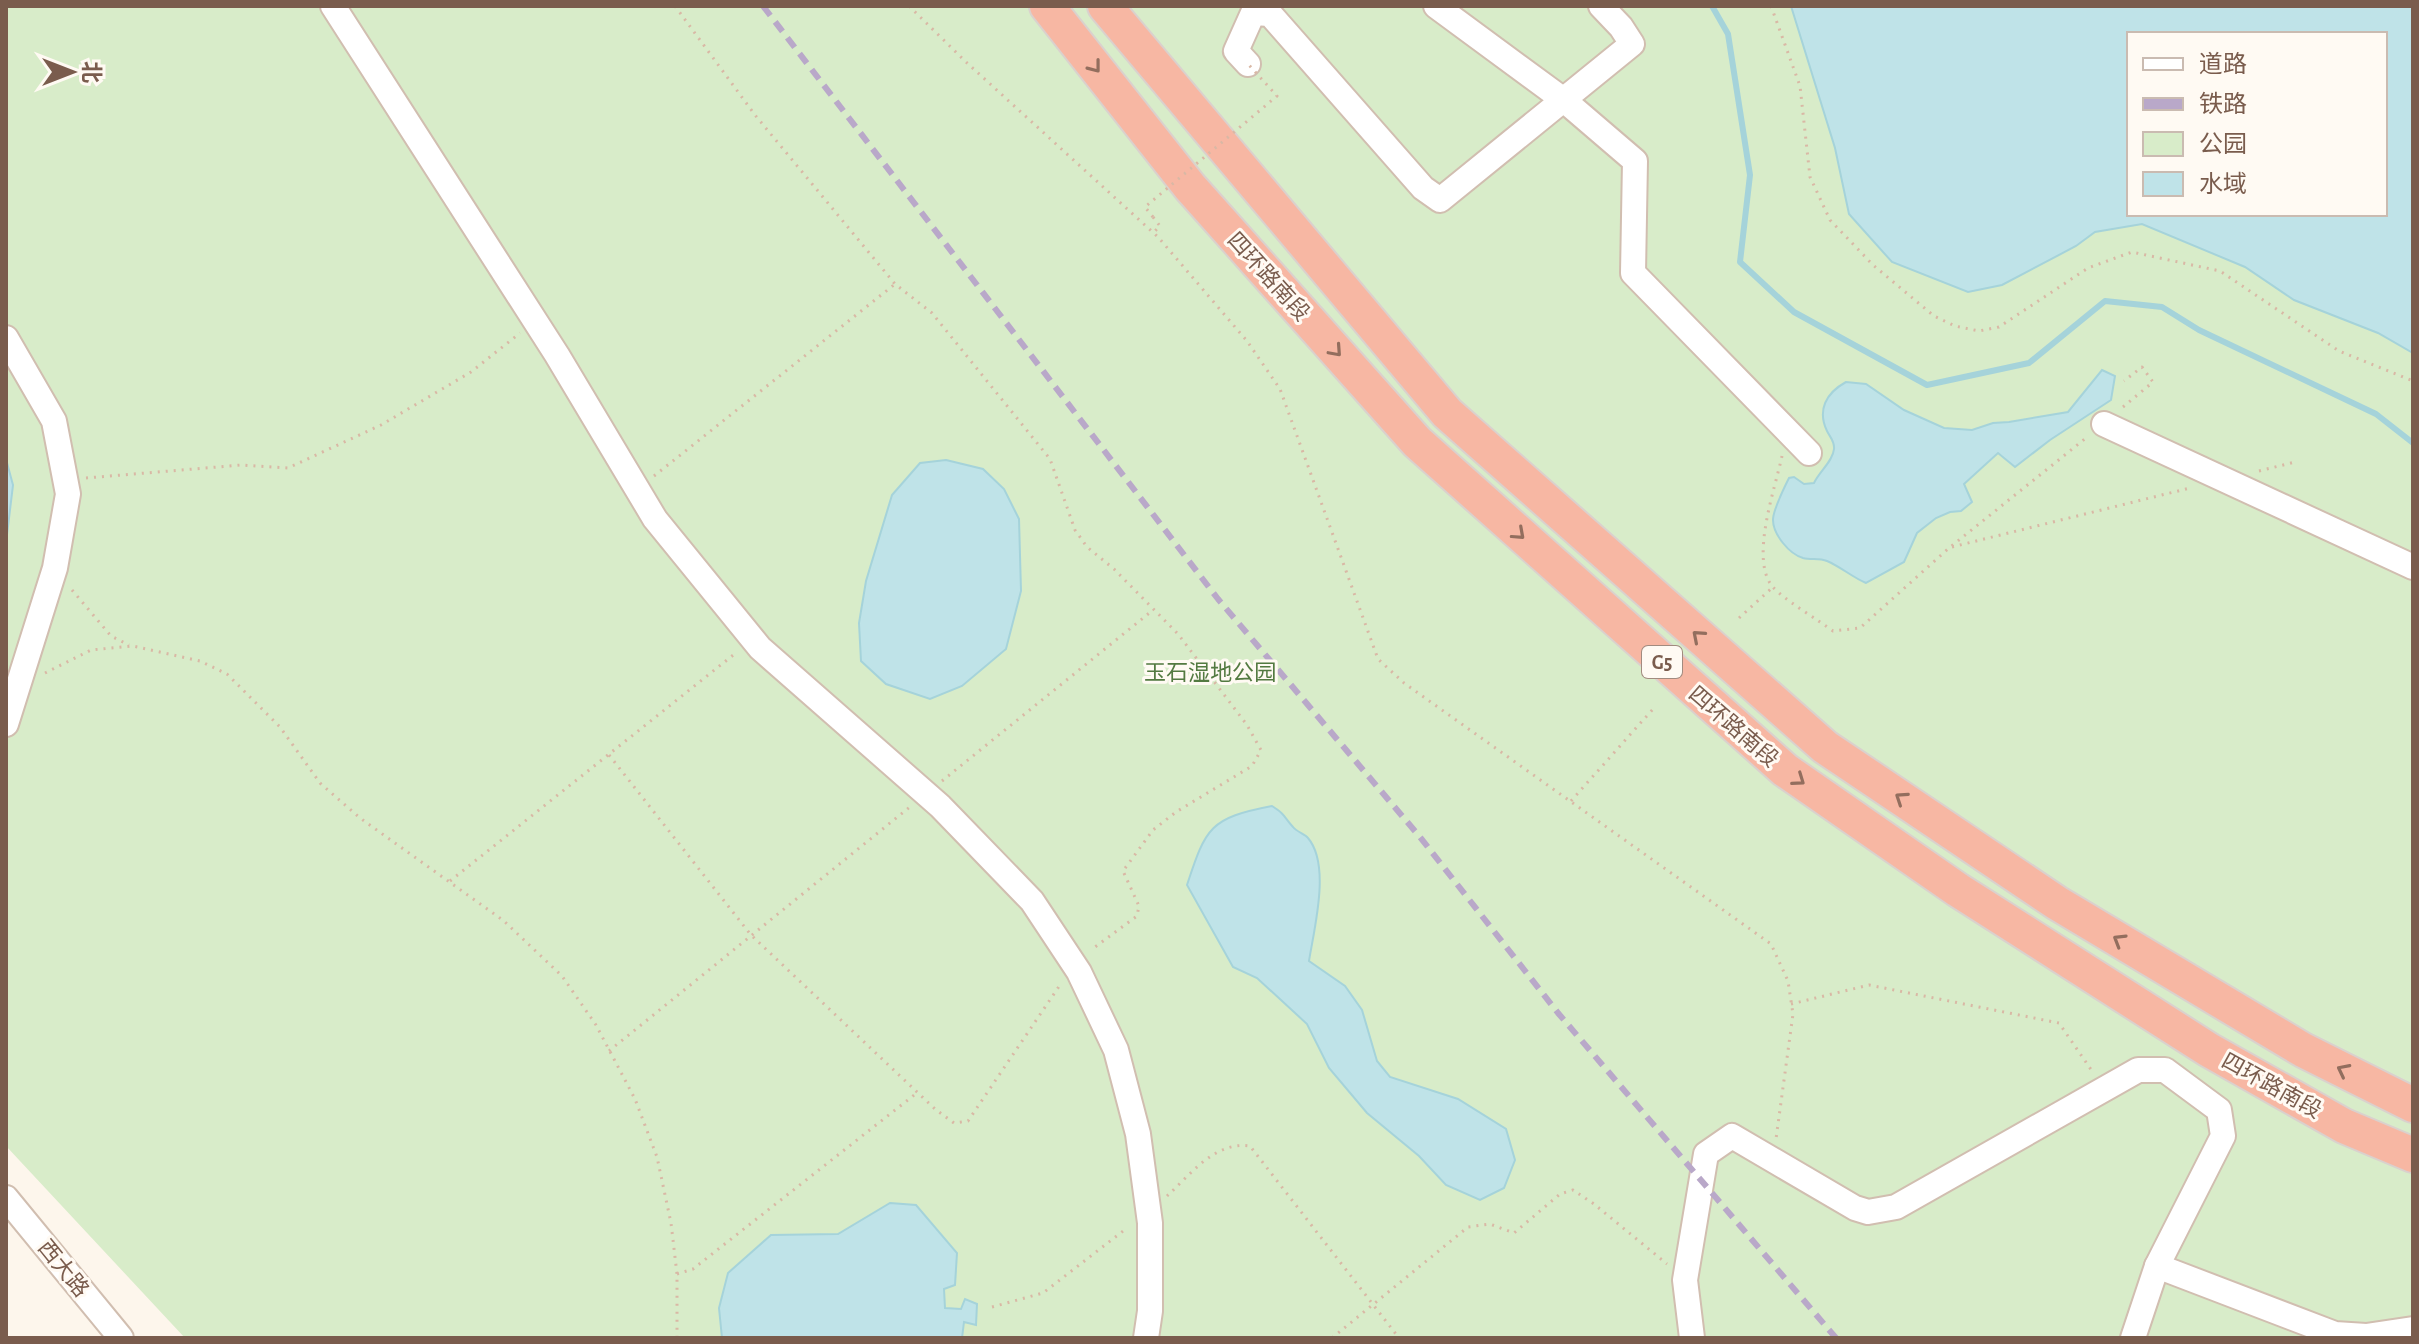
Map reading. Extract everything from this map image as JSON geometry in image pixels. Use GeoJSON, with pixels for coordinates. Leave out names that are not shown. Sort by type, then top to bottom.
{"type":"FeatureCollection","features":[{"type":"Feature","properties":{"kind":"highway","name":"四环路南段"},"geometry":{"type":"LineString","coordinates":[[1047,6],[1190,187],[1417,442],[1785,770],[1958,890],[2209,1050],[2344,1126],[2413,1155]]}},
{"type":"Feature","properties":{"kind":"highway","name":"四环路南段"},"geometry":{"type":"LineString","coordinates":[[1105,6],[1447,413],[1825,747],[2057,903],[2303,1050],[2413,1105]]}},
{"type":"Feature","properties":{"kind":"street"},"geometry":{"type":"LineString","coordinates":[[333,6],[535,321],[655,519],[753,640],[926,794],[1032,901],[1074,964],[1116,1050],[1138,1134],[1148,1212],[1150,1311],[1146,1338]]}},
{"type":"Feature","properties":{"kind":"street"},"geometry":{"type":"LineString","coordinates":[[1436,6],[1565,101],[1635,161],[1633,273],[1809,453]]}},
{"type":"Feature","properties":{"kind":"street"},"geometry":{"type":"LineString","coordinates":[[1248,64],[1236,51],[1247,26],[1253,13],[1270,14],[1423,188],[1440,200],[1632,44],[1601,6]]}},
{"type":"Feature","properties":{"kind":"street"},"geometry":{"type":"LineString","coordinates":[[6,338],[54,421],[68,494],[55,568],[6,724]]}},
{"type":"Feature","properties":{"kind":"street"},"geometry":{"type":"LineString","coordinates":[[2104,424],[2413,567]]}},
{"type":"Feature","properties":{"kind":"street"},"geometry":{"type":"LineString","coordinates":[[1692,1338],[1685,1280],[1706,1154],[1732,1136],[1855,1208],[1868,1212],[1896,1207],[2138,1070],[2165,1070],[2219,1110],[2223,1136],[2157,1266],[2133,1338]]}},
{"type":"Feature","properties":{"kind":"street","name":"西大路"},"geometry":{"type":"LineString","coordinates":[[6,1198],[121,1338]]}},
{"type":"Feature","properties":{"kind":"street"},"geometry":{"type":"LineString","coordinates":[[2157,1266],[2335,1334],[2366,1336],[2413,1329]]}},
{"type":"Feature","properties":{"kind":"path"},"geometry":{"type":"LineString","coordinates":[[609,755],[751,935],[954,1123],[968,1121],[1074,964],[1137,916],[1139,906],[1123,871],[1153,830],[1176,812],[1252,766],[1261,750],[1247,725],[1187,645],[1114,569],[1087,547],[1075,530],[1050,459],[932,313],[895,284],[755,115],[675,6]]}},
{"type":"Feature","properties":{"kind":"path"},"geometry":{"type":"LineString","coordinates":[[909,6],[1153,232],[1247,341],[1280,389],[1378,659],[1404,683],[1771,944],[1788,981],[1793,1014],[1773,1158]]}},
{"type":"Feature","properties":{"kind":"path"},"geometry":{"type":"LineString","coordinates":[[1771,6],[1800,86],[1810,177],[1830,220],[1873,265],[1934,316],[1955,326],[1979,331],[1999,327],[2088,268],[2132,252],[2220,271],[2339,351],[2413,381]]}},
{"type":"Feature","properties":{"kind":"path"},"geometry":{"type":"LineString","coordinates":[[1153,232],[1160,226],[1145,207],[1277,96],[1248,64]]}},
{"type":"Feature","properties":{"kind":"path"},"geometry":{"type":"LineString","coordinates":[[637,489],[895,284]]}},
{"type":"Feature","properties":{"kind":"path"},"geometry":{"type":"LineString","coordinates":[[65,481],[241,465],[288,468],[381,425],[471,372],[535,321]]}},
{"type":"Feature","properties":{"kind":"path"},"geometry":{"type":"LineString","coordinates":[[1787,431],[1762,550],[1764,571],[1773,587],[1833,631],[1860,628],[1949,548],[2153,382],[2142,367],[2124,381]]}},
{"type":"Feature","properties":{"kind":"path"},"geometry":{"type":"LineString","coordinates":[[1949,548],[2295,462]]}},
{"type":"Feature","properties":{"kind":"path"},"geometry":{"type":"LineString","coordinates":[[55,568],[88,612],[111,636],[133,646],[200,661],[227,674],[280,727],[320,783],[360,818],[504,921],[562,976],[596,1025],[635,1099],[657,1157],[671,1223],[677,1274],[677,1338]]}},
{"type":"Feature","properties":{"kind":"path"},"geometry":{"type":"LineString","coordinates":[[1739,618],[1773,587]]}},
{"type":"Feature","properties":{"kind":"path"},"geometry":{"type":"LineString","coordinates":[[609,1051],[1153,610]]}},
{"type":"Feature","properties":{"kind":"path"},"geometry":{"type":"LineString","coordinates":[[450,881],[753,640]]}},
{"type":"Feature","properties":{"kind":"path"},"geometry":{"type":"LineString","coordinates":[[14,698],[40,676],[91,650],[133,646]]}},
{"type":"Feature","properties":{"kind":"path"},"geometry":{"type":"LineString","coordinates":[[1571,801],[1653,709]]}},
{"type":"Feature","properties":{"kind":"path"},"geometry":{"type":"LineString","coordinates":[[1791,1004],[1869,985],[2059,1023],[2104,1088]]}},
{"type":"Feature","properties":{"kind":"path"},"geometry":{"type":"LineString","coordinates":[[677,1274],[693,1269],[918,1092]]}},
{"type":"Feature","properties":{"kind":"path"},"geometry":{"type":"LineString","coordinates":[[992,1307],[1043,1293],[1148,1212],[1216,1152],[1234,1144],[1250,1146],[1399,1338]]}},
{"type":"Feature","properties":{"kind":"path"},"geometry":{"type":"LineString","coordinates":[[1332,1338],[1468,1227],[1490,1224],[1514,1233],[1560,1194],[1573,1190],[1685,1280]]}},
{"type":"Feature","properties":{"kind":"green space","name":"玉石湿地公园"},"geometry":{"type":"Polygon","coordinates":[[[6,6],[2413,6],[2413,1338],[185,1338],[6,1146],[6,6]]]}},
{"type":"Feature","properties":{"kind":"water"},"geometry":{"type":"Polygon","coordinates":[[[1791,6],[2413,6],[2413,353],[2378,333],[2294,300],[2245,267],[2142,224],[2095,232],[2076,246],[2002,285],[1968,292],[1892,262],[1849,214],[1835,148],[1791,6]]]}},
{"type":"Feature","properties":{"kind":"water"},"geometry":{"type":"Polygon","coordinates":[[[2102,370],[2115,376],[2111,400],[2015,467],[1998,453],[1964,484],[1972,502],[1961,511],[1936,518],[1917,533],[1904,562],[1866,583],[1827,561],[1798,556],[1779,537],[1773,516],[1789,478],[1794,477],[1804,484],[1814,483],[1831,458],[1834,444],[1824,423],[1823,409],[1833,391],[1846,382],[1866,384],[1904,410],[1944,428],[1972,430],[1993,423],[2068,412],[2102,370]]]}},
{"type":"Feature","properties":{"kind":"water"},"geometry":{"type":"Polygon","coordinates":[[[6,459],[13,485],[6,543],[6,459]]]}},
{"type":"Feature","properties":{"kind":"water"},"geometry":{"type":"Polygon","coordinates":[[[946,460],[983,469],[1004,489],[1019,519],[1021,591],[1006,649],[962,686],[930,699],[886,684],[861,661],[859,623],[866,581],[892,495],[920,463],[946,460]]]}},
{"type":"Feature","properties":{"kind":"water"},"geometry":{"type":"Polygon","coordinates":[[[1272,806],[1308,838],[1319,864],[1319,898],[1309,961],[1345,986],[1362,1010],[1377,1061],[1390,1077],[1458,1099],[1506,1129],[1515,1160],[1504,1188],[1480,1200],[1446,1185],[1419,1156],[1367,1113],[1329,1068],[1307,1024],[1257,978],[1233,967],[1187,885],[1200,850],[1213,828],[1235,815],[1272,806]]]}},
{"type":"Feature","properties":{"kind":"water"},"geometry":{"type":"Polygon","coordinates":[[[890,1203],[916,1205],[957,1253],[955,1285],[944,1289],[945,1308],[961,1309],[965,1299],[977,1304],[976,1325],[964,1322],[962,1338],[722,1338],[719,1308],[728,1273],[771,1235],[838,1234],[890,1203]]]}},
{"type":"Feature","properties":{"kind":"waterway"},"geometry":{"type":"LineString","coordinates":[[1712,6],[1728,34],[1750,175],[1740,262],[1794,312],[1927,385],[2029,363],[2105,301],[2162,307],[2199,330],[2376,414],[2413,443]]}},
{"type":"Feature","properties":{"kind":"railway"},"geometry":{"type":"LineString","coordinates":[[763,6],[1218,599],[1420,837],[1558,1013],[1836,1338]]}}]}
